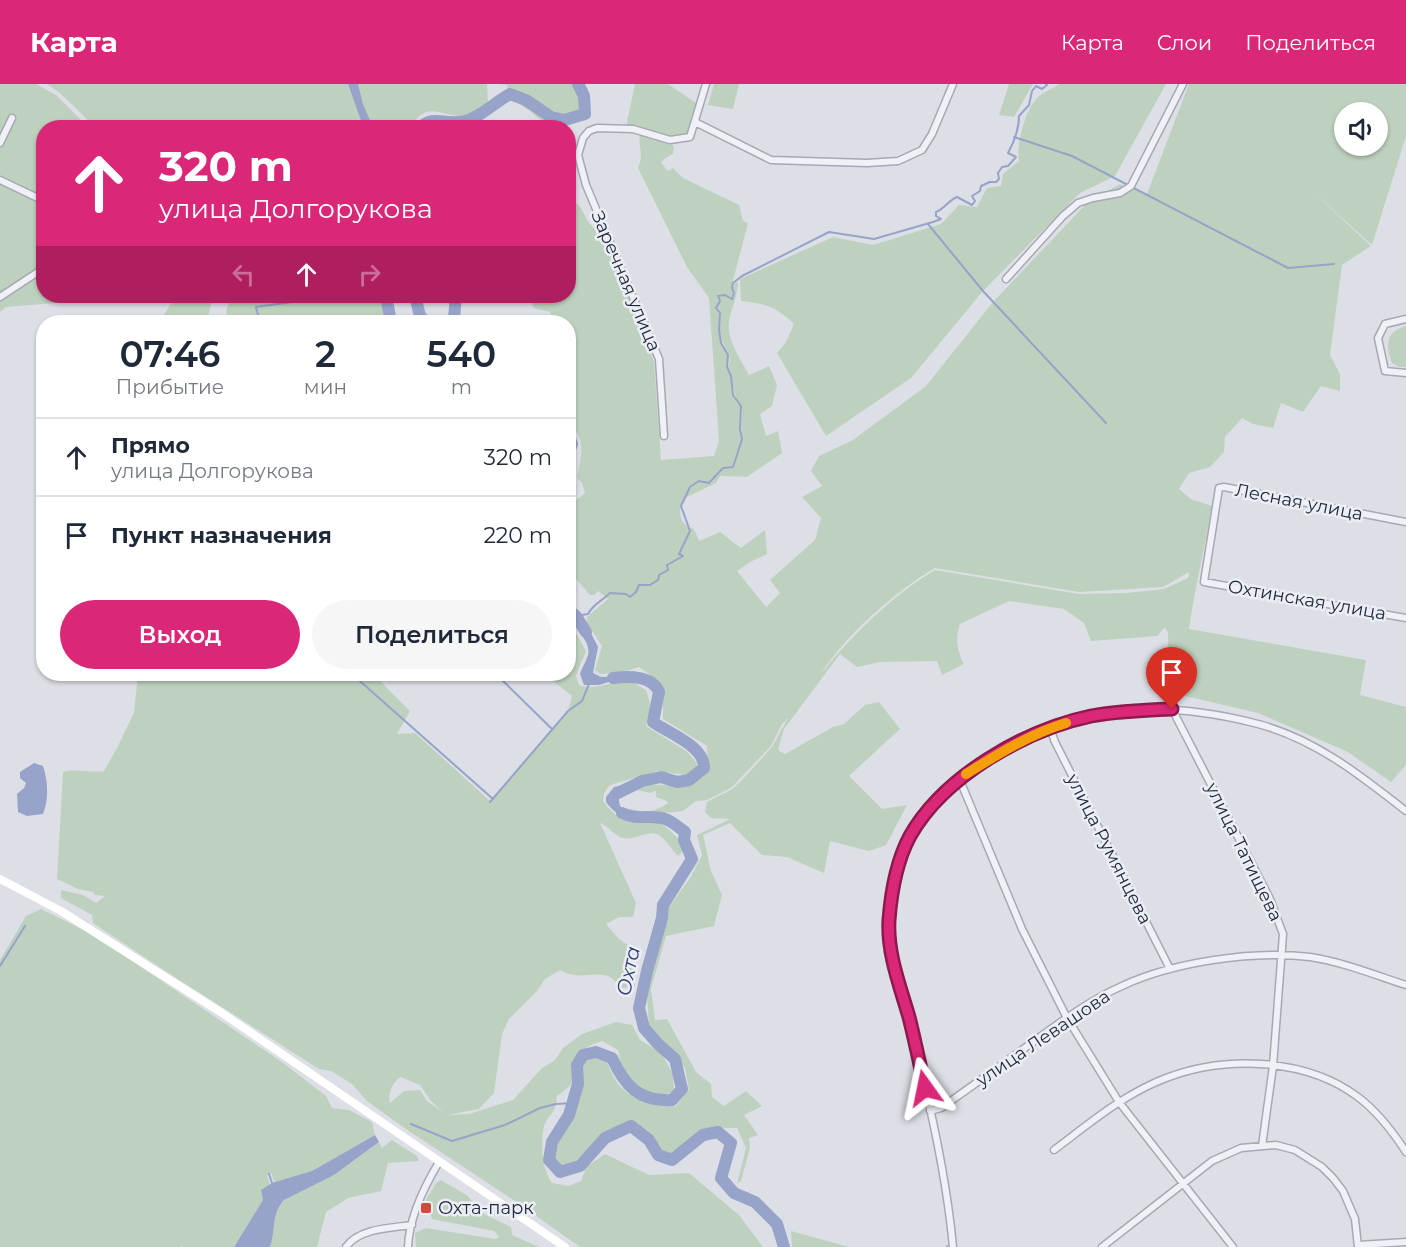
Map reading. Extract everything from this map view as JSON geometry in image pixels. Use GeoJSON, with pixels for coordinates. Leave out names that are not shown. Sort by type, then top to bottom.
{"type":"FeatureCollection","features":[{"type":"Feature","properties":{"kind":"street"},"geometry":{"type":"LineString","coordinates":[[706,84],[695,122],[771,160],[867,164],[898,161],[922,150],[932,134],[953,84]]}},
{"type":"Feature","properties":{"kind":"street"},"geometry":{"type":"LineString","coordinates":[[1006,279],[1063,216],[1078,203],[1120,193],[1131,186],[1184,84]]}},
{"type":"Feature","properties":{"kind":"street"},"geometry":{"type":"LineString","coordinates":[[0,143],[12,117]]}},
{"type":"Feature","properties":{"kind":"street","name":"Заречная улица"},"geometry":{"type":"LineString","coordinates":[[663,436],[658,359],[580,168],[578,155],[589,131],[597,128],[633,129],[663,138],[690,137],[695,122]]}},
{"type":"Feature","properties":{"kind":"street"},"geometry":{"type":"LineString","coordinates":[[0,180],[36,197]]}},
{"type":"Feature","properties":{"kind":"street"},"geometry":{"type":"LineString","coordinates":[[0,297],[36,273]]}},
{"type":"Feature","properties":{"kind":"street"},"geometry":{"type":"LineString","coordinates":[[1406,319],[1385,324],[1378,338],[1385,371],[1406,373]]}},
{"type":"Feature","properties":{"kind":"street","name":"Лесная улица"},"geometry":{"type":"LineString","coordinates":[[1208,582],[1204,582],[1219,488],[1224,487],[1406,522]]}},
{"type":"Feature","properties":{"kind":"street","name":"Охтинская улица"},"geometry":{"type":"LineString","coordinates":[[1208,582],[1406,618]]}},
{"type":"Feature","properties":{"kind":"street"},"geometry":{"type":"LineString","coordinates":[[953,1247],[943,1173],[910,1021],[894,966],[889,921],[896,878],[910,837],[927,813],[959,778],[1050,728],[1090,716],[1130,710],[1172,709],[1203,712],[1298,737],[1348,766],[1406,811]]}},
{"type":"Feature","properties":{"kind":"street","name":"улица Татищева"},"geometry":{"type":"LineString","coordinates":[[1172,709],[1270,899],[1283,933],[1273,1066],[1262,1146]]}},
{"type":"Feature","properties":{"kind":"street","name":"улица Румянцева"},"geometry":{"type":"LineString","coordinates":[[1050,728],[1170,969]]}},
{"type":"Feature","properties":{"kind":"street"},"geometry":{"type":"LineString","coordinates":[[959,778],[1022,929],[1067,1018],[1119,1102],[1233,1247]]}},
{"type":"Feature","properties":{"kind":"street"},"geometry":{"type":"LineString","coordinates":[[0,879],[61,910],[222,1012],[565,1247]]}},
{"type":"Feature","properties":{"kind":"street","name":"улица Левашова"},"geometry":{"type":"LineString","coordinates":[[930,1111],[941,1108],[1067,1018],[1123,985],[1170,969],[1246,956],[1310,957],[1340,964],[1406,986]]}},
{"type":"Feature","properties":{"kind":"street"},"geometry":{"type":"LineString","coordinates":[[1054,1150],[1119,1102],[1165,1078],[1191,1070],[1229,1065],[1273,1066],[1305,1071],[1337,1084],[1376,1112],[1406,1152]]}},
{"type":"Feature","properties":{"kind":"street"},"geometry":{"type":"LineString","coordinates":[[1102,1247],[1183,1183],[1227,1152],[1241,1148],[1276,1145],[1294,1150],[1322,1167],[1334,1178],[1343,1191],[1355,1219],[1359,1246],[1406,1242]]}},
{"type":"Feature","properties":{"kind":"street"},"geometry":{"type":"LineString","coordinates":[[408,1247],[412,1225],[429,1180],[439,1162]]}},
{"type":"Feature","properties":{"kind":"street"},"geometry":{"type":"LineString","coordinates":[[346,1247],[368,1232],[412,1225]]}},
{"type":"Feature","properties":{"kind":"green space"},"geometry":{"type":"Polygon","coordinates":[[[0,84],[36,84],[56,95],[81,120],[36,120],[36,303],[55,303],[6,307],[0,312],[0,84]]]}},
{"type":"Feature","properties":{"kind":"green space"},"geometry":{"type":"Polygon","coordinates":[[[47,84],[348,84],[361,120],[88,120],[60,93],[47,84]]]}},
{"type":"Feature","properties":{"kind":"green space"},"geometry":{"type":"Polygon","coordinates":[[[358,84],[487,84],[488,101],[466,116],[428,112],[416,120],[370,120],[358,84]]]}},
{"type":"Feature","properties":{"kind":"green space"},"geometry":{"type":"Polygon","coordinates":[[[498,84],[585,84],[590,97],[589,110],[586,116],[576,122],[576,120],[542,120],[515,101],[507,85],[498,84]]]}},
{"type":"Feature","properties":{"kind":"green space"},"geometry":{"type":"Polygon","coordinates":[[[635,84],[668,84],[699,105],[689,135],[663,137],[626,127],[635,84]]]}},
{"type":"Feature","properties":{"kind":"green space"},"geometry":{"type":"Polygon","coordinates":[[[714,84],[739,84],[733,109],[708,105],[714,84]]]}},
{"type":"Feature","properties":{"kind":"green space"},"geometry":{"type":"Polygon","coordinates":[[[1009,84],[1033,84],[1014,117],[999,115],[1009,84]]]}},
{"type":"Feature","properties":{"kind":"green space"},"geometry":{"type":"Polygon","coordinates":[[[1060,84],[1166,84],[1115,176],[1080,193],[983,291],[911,378],[826,436],[777,353],[786,342],[794,324],[770,307],[741,301],[740,279],[833,237],[873,245],[941,224],[959,205],[977,207],[987,188],[1001,186],[1003,174],[1019,161],[1018,154],[1023,128],[1033,103],[1040,95],[1060,84]]]}},
{"type":"Feature","properties":{"kind":"green space"},"geometry":{"type":"Polygon","coordinates":[[[1189,84],[1406,84],[1406,136],[1372,245],[1311,190],[1371,246],[1342,265],[1330,355],[1340,374],[1340,391],[1321,386],[1303,412],[1281,403],[1273,428],[1253,424],[1242,418],[1225,437],[1224,452],[1210,467],[1189,473],[1179,489],[1191,499],[1212,506],[1189,629],[1366,660],[1360,695],[1406,707],[1406,765],[1391,782],[1348,752],[1258,713],[1181,695],[1169,682],[1168,633],[1165,627],[1157,636],[1091,641],[1084,623],[1064,609],[1009,601],[960,624],[958,644],[964,664],[942,675],[937,661],[880,662],[857,667],[840,654],[784,729],[778,750],[785,754],[833,727],[844,724],[865,705],[879,702],[900,729],[849,776],[882,809],[907,805],[886,845],[869,851],[830,841],[824,873],[787,857],[762,855],[730,823],[703,835],[711,871],[722,895],[714,926],[666,936],[651,989],[655,1020],[667,1019],[696,1072],[711,1084],[712,1097],[724,1106],[746,1091],[762,1106],[744,1115],[758,1135],[749,1138],[750,1148],[741,1181],[737,1184],[746,1148],[737,1128],[707,1128],[671,1155],[662,1152],[644,1130],[628,1122],[599,1137],[576,1161],[560,1167],[554,1158],[557,1145],[574,1117],[582,1083],[581,1066],[586,1059],[595,1058],[607,1061],[611,1073],[624,1090],[642,1101],[676,1106],[689,1090],[685,1068],[672,1050],[658,1041],[649,1026],[647,994],[651,972],[669,907],[690,878],[702,855],[697,835],[730,819],[711,818],[705,812],[707,802],[732,789],[742,780],[772,747],[788,718],[782,724],[771,746],[731,788],[707,800],[696,801],[683,811],[646,815],[635,815],[629,812],[628,808],[649,811],[668,803],[656,797],[656,791],[650,793],[637,790],[625,794],[634,789],[650,785],[687,784],[708,771],[707,746],[663,719],[663,690],[656,679],[639,667],[620,673],[600,674],[595,670],[602,646],[587,623],[587,617],[608,599],[598,591],[590,595],[576,579],[576,500],[585,493],[582,483],[577,478],[581,449],[576,431],[576,315],[551,315],[550,312],[534,308],[532,303],[576,303],[576,203],[592,226],[603,233],[654,362],[661,460],[714,456],[719,441],[709,298],[687,267],[638,168],[641,157],[640,134],[643,133],[674,146],[673,154],[661,163],[668,171],[673,168],[683,178],[739,205],[743,221],[748,223],[731,288],[732,298],[725,295],[717,296],[719,301],[716,308],[720,336],[729,360],[727,367],[731,376],[732,395],[741,407],[739,430],[741,439],[732,466],[723,467],[709,482],[699,480],[693,485],[684,498],[680,513],[686,525],[694,529],[699,541],[720,532],[741,548],[765,530],[767,554],[737,571],[766,607],[780,593],[770,580],[815,540],[821,518],[802,497],[822,486],[811,471],[819,456],[853,440],[926,386],[993,302],[1087,203],[1120,184],[1147,194],[1189,84]],[[935,568],[872,615],[843,644],[821,674],[836,655],[884,607],[935,570],[1079,594],[1127,593],[1164,589],[1188,578],[1189,572],[1163,587],[1079,592],[935,568]]]}},
{"type":"Feature","properties":{"kind":"green space"},"geometry":{"type":"Polygon","coordinates":[[[736,282],[738,283],[737,293],[729,321],[730,335],[749,375],[769,366],[777,385],[772,406],[760,414],[766,436],[778,431],[782,453],[747,477],[720,476],[716,483],[685,498],[691,488],[700,481],[710,484],[723,469],[733,467],[738,451],[742,406],[734,392],[728,367],[730,360],[721,336],[717,308],[719,297],[725,296],[733,299],[735,293],[732,288],[736,282]]]}},
{"type":"Feature","properties":{"kind":"green space"},"geometry":{"type":"Polygon","coordinates":[[[171,303],[211,303],[208,315],[164,315],[171,303]]]}},
{"type":"Feature","properties":{"kind":"green space"},"geometry":{"type":"Polygon","coordinates":[[[229,303],[383,303],[384,315],[227,315],[229,303]]]}},
{"type":"Feature","properties":{"kind":"green space"},"geometry":{"type":"Polygon","coordinates":[[[1406,326],[1406,367],[1399,367],[1392,363],[1388,345],[1391,335],[1406,326]]]}},
{"type":"Feature","properties":{"kind":"green space"},"geometry":{"type":"Polygon","coordinates":[[[576,633],[586,651],[576,676],[576,633]]]}},
{"type":"Feature","properties":{"kind":"green space"},"geometry":{"type":"Polygon","coordinates":[[[576,676],[579,685],[586,687],[626,682],[646,690],[651,706],[646,726],[686,751],[697,763],[696,768],[686,775],[657,771],[610,785],[604,793],[603,801],[620,818],[632,822],[655,820],[672,833],[685,849],[678,856],[659,835],[650,833],[623,838],[600,823],[636,903],[633,917],[619,917],[606,924],[618,938],[632,948],[635,987],[621,988],[614,980],[606,976],[575,975],[560,970],[545,979],[537,991],[509,1019],[502,1034],[494,1093],[479,1109],[448,1115],[469,1114],[513,1100],[542,1068],[555,1060],[563,1048],[582,1034],[616,1022],[632,1025],[640,1040],[661,1053],[673,1074],[674,1090],[663,1097],[646,1094],[623,1071],[618,1050],[602,1041],[584,1049],[578,1058],[571,1084],[557,1096],[555,1107],[544,1127],[543,1156],[546,1171],[552,1183],[568,1186],[581,1181],[586,1167],[605,1154],[649,1175],[689,1173],[739,1215],[763,1247],[580,1247],[403,1127],[367,1101],[352,1084],[331,1071],[319,1069],[159,967],[93,923],[92,915],[61,898],[61,890],[83,895],[96,903],[105,896],[78,889],[57,879],[63,772],[104,771],[134,713],[137,681],[380,681],[410,711],[397,734],[415,733],[490,801],[568,711],[572,696],[553,681],[576,681],[576,676]],[[400,1077],[391,1089],[390,1103],[404,1091],[420,1090],[427,1101],[443,1112],[431,1101],[420,1085],[400,1077]]]}},
{"type":"Feature","properties":{"kind":"green space"},"geometry":{"type":"Polygon","coordinates":[[[41,909],[92,934],[282,1062],[326,1096],[332,1108],[349,1110],[372,1122],[375,1135],[312,1171],[275,1183],[271,1173],[267,1175],[270,1185],[261,1190],[263,1200],[234,1247],[183,1247],[179,1243],[182,1247],[0,1247],[0,960],[26,916],[41,909]]]}},
{"type":"Feature","properties":{"kind":"green space"},"geometry":{"type":"Polygon","coordinates":[[[392,1140],[417,1156],[419,1161],[388,1163],[381,1191],[348,1198],[326,1212],[317,1247],[270,1247],[275,1217],[284,1200],[334,1175],[379,1142],[382,1148],[392,1140]]]}},
{"type":"Feature","properties":{"kind":"green space"},"geometry":{"type":"Polygon","coordinates":[[[441,1180],[468,1196],[480,1212],[511,1227],[512,1235],[539,1247],[416,1247],[415,1233],[426,1228],[495,1239],[499,1237],[494,1231],[432,1219],[426,1200],[436,1183],[441,1180]]]}},
{"type":"Feature","properties":{"kind":"green space"},"geometry":{"type":"Polygon","coordinates":[[[791,1231],[849,1247],[792,1247],[791,1231]]]}},
{"type":"Feature","properties":{"kind":"water"},"geometry":{"type":"Polygon","coordinates":[[[348,84],[358,84],[370,120],[361,120],[348,84]]]}},
{"type":"Feature","properties":{"kind":"water"},"geometry":{"type":"Polygon","coordinates":[[[577,618],[591,633],[598,647],[593,673],[601,677],[628,676],[599,685],[584,685],[580,674],[588,651],[577,618]]]}},
{"type":"Feature","properties":{"kind":"water"},"geometry":{"type":"Polygon","coordinates":[[[34,763],[43,766],[47,796],[43,814],[27,816],[18,812],[17,794],[26,783],[20,778],[20,772],[34,763]]]}},
{"type":"Feature","properties":{"kind":"water"},"geometry":{"type":"Polygon","coordinates":[[[642,781],[633,785],[619,798],[626,813],[636,818],[623,817],[606,802],[606,797],[614,787],[642,781]]]}},
{"type":"Feature","properties":{"kind":"water"},"geometry":{"type":"Polygon","coordinates":[[[375,1135],[379,1142],[334,1175],[284,1200],[275,1217],[270,1247],[234,1247],[263,1200],[261,1190],[272,1183],[312,1171],[375,1135]]]}},
{"type":"Feature","properties":{"kind":"waterway","name":"Охта"},"geometry":{"type":"LineString","coordinates":[[564,120],[585,114],[584,96],[578,84]]}},
{"type":"Feature","properties":{"kind":"waterway"},"geometry":{"type":"LineString","coordinates":[[576,616],[588,614],[610,593],[626,594],[630,597],[639,585],[650,585],[658,580],[659,575],[668,570],[667,565],[683,556],[679,554],[690,531],[681,506],[690,487],[699,481],[709,483],[723,468],[733,467],[742,439],[741,406],[733,395],[731,376],[727,367],[728,355],[721,343],[720,313],[716,308],[720,301],[718,296],[725,295],[732,299],[733,283],[742,276],[829,232],[874,239],[941,219],[936,216],[936,212],[957,197],[972,205],[975,201],[972,196],[980,191],[981,186],[996,182],[1002,167],[1008,166],[1016,157],[1008,153],[1016,135],[1019,116],[1029,105],[1032,91],[1036,86],[1042,89],[1046,84]]}},
{"type":"Feature","properties":{"kind":"waterway","name":"Охта"},"geometry":{"type":"LineString","coordinates":[[467,120],[510,94],[526,100],[551,117],[564,120]]}},
{"type":"Feature","properties":{"kind":"waterway"},"geometry":{"type":"LineString","coordinates":[[1014,137],[1072,156],[1288,268],[1334,264]]}},
{"type":"Feature","properties":{"kind":"waterway"},"geometry":{"type":"LineString","coordinates":[[928,224],[983,291],[1106,423]]}},
{"type":"Feature","properties":{"kind":"waterway"},"geometry":{"type":"LineString","coordinates":[[258,315],[256,307],[285,303]]}},
{"type":"Feature","properties":{"kind":"waterway","name":"Охта"},"geometry":{"type":"LineString","coordinates":[[387,303],[390,315]]}},
{"type":"Feature","properties":{"kind":"waterway","name":"Охта"},"geometry":{"type":"LineString","coordinates":[[417,303],[420,315]]}},
{"type":"Feature","properties":{"kind":"waterway","name":"Охта"},"geometry":{"type":"LineString","coordinates":[[454,315],[455,303]]}},
{"type":"Feature","properties":{"kind":"waterway","name":"Охта"},"geometry":{"type":"LineString","coordinates":[[576,616],[586,632]]}},
{"type":"Feature","properties":{"kind":"waterway","name":"Охта"},"geometry":{"type":"LineString","coordinates":[[613,678],[639,678],[656,686],[659,692],[653,722],[699,753],[704,768],[689,780],[677,782],[661,777],[642,781],[618,793]]}},
{"type":"Feature","properties":{"kind":"waterway"},"geometry":{"type":"LineString","coordinates":[[360,681],[493,799]]}},
{"type":"Feature","properties":{"kind":"waterway"},"geometry":{"type":"LineString","coordinates":[[503,681],[551,728]]}},
{"type":"Feature","properties":{"kind":"waterway"},"geometry":{"type":"LineString","coordinates":[[490,802],[568,711],[582,701],[589,684]]}},
{"type":"Feature","properties":{"kind":"waterway","name":"Охта"},"geometry":{"type":"LineString","coordinates":[[622,813],[633,817],[660,818],[673,823],[685,832],[684,840],[692,859],[663,905],[662,918],[639,1008],[644,1028],[675,1059],[682,1089],[672,1100],[660,1100],[642,1095],[622,1077],[612,1058],[596,1052],[583,1055],[577,1065],[578,1084],[569,1115],[552,1142],[549,1160],[560,1172],[580,1166],[605,1138],[631,1126],[649,1140],[658,1155],[672,1160],[703,1135],[718,1132],[731,1143],[721,1178],[734,1193],[755,1202],[777,1224],[784,1247]]}},
{"type":"Feature","properties":{"kind":"waterway"},"geometry":{"type":"LineString","coordinates":[[0,966],[25,926]]}},
{"type":"Feature","properties":{"kind":"waterway"},"geometry":{"type":"LineString","coordinates":[[411,1124],[452,1141],[505,1125],[540,1108],[573,1103]]}},
{"type":"Feature","properties":{"kind":"waterway"},"geometry":{"type":"LineString","coordinates":[[269,1174],[272,1183]]}},
{"type":"Feature","properties":{"kind":"slow traffic"},"geometry":{"type":"LineString","coordinates":[[966,774],[1020,742],[1066,723]]}},
{"type":"Feature","properties":{"kind":"place","name":"Охта-парк"},"geometry":{"type":"Point","coordinates":[426,1208]}},
{"type":"Feature","properties":{"kind":"route"},"geometry":{"type":"LineString","coordinates":[[925,1088],[910,1021],[894,966],[889,921],[896,878],[910,837],[927,813],[959,778],[1020,742],[1050,728],[1090,716],[1130,710],[1172,709]]}}]}
